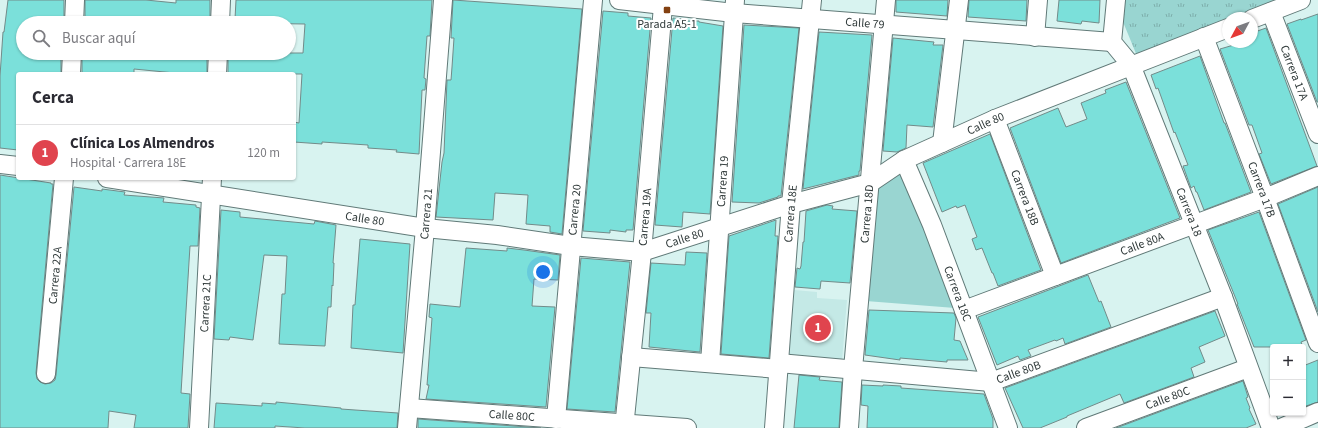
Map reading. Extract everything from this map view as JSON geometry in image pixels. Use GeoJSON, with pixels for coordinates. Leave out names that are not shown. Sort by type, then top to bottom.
{"type":"FeatureCollection","features":[{"type":"Feature","properties":{"kind":"street"},"geometry":{"type":"LineString","coordinates":[[74,16],[75,0]]}},
{"type":"Feature","properties":{"kind":"street"},"geometry":{"type":"LineString","coordinates":[[220,16],[221,0]]}},
{"type":"Feature","properties":{"kind":"street","name":"Carrera 21"},"geometry":{"type":"LineString","coordinates":[[407,428],[443,0]]}},
{"type":"Feature","properties":{"kind":"street","name":"Carrera 20"},"geometry":{"type":"LineString","coordinates":[[556,419],[593,0]]}},
{"type":"Feature","properties":{"kind":"street","name":"Calle 79"},"geometry":{"type":"LineString","coordinates":[[619,0],[663,6],[735,6],[810,19],[1112,42]]}},
{"type":"Feature","properties":{"kind":"street","name":"Carrera 18E"},"geometry":{"type":"LineString","coordinates":[[774,428],[791,204],[812,0]]}},
{"type":"Feature","properties":{"kind":"street","name":"Carrera 18D"},"geometry":{"type":"LineString","coordinates":[[849,428],[886,0]]}},
{"type":"Feature","properties":{"kind":"street"},"geometry":{"type":"LineString","coordinates":[[942,143],[959,0]]}},
{"type":"Feature","properties":{"kind":"street"},"geometry":{"type":"LineString","coordinates":[[1035,37],[1038,0]]}},
{"type":"Feature","properties":{"kind":"street"},"geometry":{"type":"LineString","coordinates":[[1112,42],[1116,0]]}},
{"type":"Feature","properties":{"kind":"street"},"geometry":{"type":"LineString","coordinates":[[1258,17],[1301,0]]}},
{"type":"Feature","properties":{"kind":"street","name":"Carrera 19A"},"geometry":{"type":"LineString","coordinates":[[624,426],[642,252],[663,6]]}},
{"type":"Feature","properties":{"kind":"street","name":"Carrera 19"},"geometry":{"type":"LineString","coordinates":[[710,363],[735,6]]}},
{"type":"Feature","properties":{"kind":"street","name":"Carrera 17A"},"geometry":{"type":"LineString","coordinates":[[1271,12],[1318,134]]}},
{"type":"Feature","properties":{"kind":"street","name":"Calle 80"},"geometry":{"type":"LineString","coordinates":[[130,180],[212,187],[425,228],[497,235],[571,246],[642,252],[791,204],[870,183],[904,160],[995,119],[1222,30]]}},
{"type":"Feature","properties":{"kind":"street","name":"Carrera 17B"},"geometry":{"type":"LineString","coordinates":[[1204,37],[1318,343]]}},
{"type":"Feature","properties":{"kind":"street","name":"Carrera 18"},"geometry":{"type":"LineString","coordinates":[[1112,42],[1131,65],[1223,297],[1271,428]]}},
{"type":"Feature","properties":{"kind":"street"},"geometry":{"type":"LineString","coordinates":[[71,72],[72,60]]}},
{"type":"Feature","properties":{"kind":"street"},"geometry":{"type":"LineString","coordinates":[[217,72],[218,60]]}},
{"type":"Feature","properties":{"kind":"street","name":"Carrera 18B"},"geometry":{"type":"LineString","coordinates":[[995,119],[1055,276]]}},
{"type":"Feature","properties":{"kind":"street","name":"Carrera 18C"},"geometry":{"type":"LineString","coordinates":[[904,160],[932,225],[1008,428]]}},
{"type":"Feature","properties":{"kind":"street"},"geometry":{"type":"LineString","coordinates":[[0,164],[16,166]]}},
{"type":"Feature","properties":{"kind":"street","name":"Calle 80A"},"geometry":{"type":"LineString","coordinates":[[964,310],[1265,198],[1318,176]]}},
{"type":"Feature","properties":{"kind":"street","name":"Carrera 22A"},"geometry":{"type":"LineString","coordinates":[[46,374],[64,180]]}},
{"type":"Feature","properties":{"kind":"street","name":"Carrera 21C"},"geometry":{"type":"LineString","coordinates":[[199,428],[212,187]]}},
{"type":"Feature","properties":{"kind":"street","name":"Calle 80B"},"geometry":{"type":"LineString","coordinates":[[631,357],[710,363],[853,369],[991,382],[1223,297]]}},
{"type":"Feature","properties":{"kind":"street","name":"Calle 80C"},"geometry":{"type":"LineString","coordinates":[[1086,428],[1248,368]]}},
{"type":"Feature","properties":{"kind":"street","name":"Calle 80C"},"geometry":{"type":"LineString","coordinates":[[409,408],[556,419],[624,426],[687,428]]}},
{"type":"Feature","properties":{"kind":"street"},"geometry":{"type":"LineString","coordinates":[[1281,428],[1318,412]]}},
{"type":"Feature","properties":{"kind":"shaded area"},"geometry":{"type":"Polygon","coordinates":[[[794,290],[817,292],[817,298],[847,300],[842,361],[789,357],[794,290]]]}},
{"type":"Feature","properties":{"kind":"green space"},"geometry":{"type":"Polygon","coordinates":[[[1122,0],[1279,0],[1249,12],[1222,12],[1222,22],[1137,56],[1121,17],[1122,0]]]}},
{"type":"Feature","properties":{"kind":"green space"},"geometry":{"type":"Polygon","coordinates":[[[901,171],[955,308],[866,301],[875,189],[901,171]]]}},
{"type":"Feature","properties":{"kind":"building"},"geometry":{"type":"Polygon","coordinates":[[[8,0],[64,0],[64,16],[16,16],[16,60],[61,60],[61,72],[16,72],[16,150],[0,148],[0,76],[8,0]]]}},
{"type":"Feature","properties":{"kind":"building"},"geometry":{"type":"Polygon","coordinates":[[[85,0],[146,0],[176,3],[176,0],[210,0],[210,16],[85,16],[85,0]]]}},
{"type":"Feature","properties":{"kind":"building"},"geometry":{"type":"Polygon","coordinates":[[[236,0],[432,0],[430,36],[427,36],[424,78],[426,79],[425,90],[422,90],[419,154],[396,152],[397,150],[368,148],[368,145],[296,142],[296,122],[299,123],[302,74],[296,74],[296,72],[228,72],[228,60],[296,60],[296,53],[303,53],[305,24],[296,24],[296,16],[235,16],[236,0]]]}},
{"type":"Feature","properties":{"kind":"building"},"geometry":{"type":"Polygon","coordinates":[[[453,0],[582,9],[562,234],[550,232],[550,226],[526,224],[528,195],[495,193],[493,220],[436,217],[444,153],[447,80],[451,80],[454,38],[451,38],[453,0]]]}},
{"type":"Feature","properties":{"kind":"building"},"geometry":{"type":"Polygon","coordinates":[[[896,0],[948,0],[947,16],[896,12],[896,0]]]}},
{"type":"Feature","properties":{"kind":"building"},"geometry":{"type":"Polygon","coordinates":[[[969,0],[1027,0],[1026,21],[968,17],[969,0]]]}},
{"type":"Feature","properties":{"kind":"building"},"geometry":{"type":"Polygon","coordinates":[[[1059,0],[1100,0],[1099,23],[1082,21],[1081,24],[1057,21],[1059,0]]]}},
{"type":"Feature","properties":{"kind":"building"},"geometry":{"type":"Polygon","coordinates":[[[603,11],[628,13],[628,16],[651,18],[633,230],[626,230],[626,232],[610,230],[610,233],[583,231],[603,11]]]}},
{"type":"Feature","properties":{"kind":"building"},"geometry":{"type":"Polygon","coordinates":[[[1318,14],[1318,102],[1317,102],[1287,24],[1318,14]]]}},
{"type":"Feature","properties":{"kind":"building"},"geometry":{"type":"Polygon","coordinates":[[[673,18],[723,26],[710,214],[683,212],[682,227],[655,225],[673,18]]]}},
{"type":"Feature","properties":{"kind":"building"},"geometry":{"type":"Polygon","coordinates":[[[744,25],[799,28],[781,196],[759,203],[732,202],[744,25]]]}},
{"type":"Feature","properties":{"kind":"building"},"geometry":{"type":"Polygon","coordinates":[[[1266,28],[1317,166],[1271,184],[1259,154],[1262,153],[1252,125],[1249,125],[1220,49],[1258,48],[1258,31],[1266,28]]]}},
{"type":"Feature","properties":{"kind":"building"},"geometry":{"type":"Polygon","coordinates":[[[819,32],[872,35],[860,171],[859,175],[803,189],[819,32]]]}},
{"type":"Feature","properties":{"kind":"building"},"geometry":{"type":"Polygon","coordinates":[[[893,38],[934,42],[933,45],[943,45],[933,127],[907,125],[906,148],[897,152],[883,151],[893,38]]]}},
{"type":"Feature","properties":{"kind":"building"},"geometry":{"type":"Polygon","coordinates":[[[1200,56],[1251,192],[1204,210],[1194,186],[1191,188],[1183,166],[1188,165],[1175,132],[1174,133],[1158,88],[1156,89],[1151,75],[1200,56]]]}},
{"type":"Feature","properties":{"kind":"building"},"geometry":{"type":"Polygon","coordinates":[[[82,60],[207,60],[207,72],[165,72],[134,69],[134,72],[82,72],[82,60]]]}},
{"type":"Feature","properties":{"kind":"building"},"geometry":{"type":"Polygon","coordinates":[[[1126,82],[1180,218],[1061,263],[1010,128],[1058,108],[1066,127],[1087,119],[1081,103],[1106,93],[1105,90],[1126,82]]]}},
{"type":"Feature","properties":{"kind":"building"},"geometry":{"type":"Polygon","coordinates":[[[990,134],[1041,270],[998,286],[982,248],[976,250],[972,239],[977,237],[965,205],[957,208],[956,206],[942,212],[923,163],[990,134]]]}},
{"type":"Feature","properties":{"kind":"building"},"geometry":{"type":"Polygon","coordinates":[[[0,175],[16,178],[16,180],[32,180],[53,184],[36,373],[37,379],[45,384],[51,383],[55,380],[56,375],[74,187],[102,191],[102,189],[125,192],[124,195],[164,198],[163,202],[196,205],[196,207],[200,208],[198,246],[190,246],[181,393],[190,394],[188,428],[134,428],[136,415],[109,411],[108,428],[0,428],[0,175]]]}},
{"type":"Feature","properties":{"kind":"building"},"geometry":{"type":"Polygon","coordinates":[[[1318,187],[1318,312],[1278,204],[1318,187]]]}},
{"type":"Feature","properties":{"kind":"building"},"geometry":{"type":"Polygon","coordinates":[[[827,205],[833,206],[832,209],[857,211],[850,283],[821,281],[820,289],[795,287],[797,268],[800,269],[801,266],[806,211],[827,205]]]}},
{"type":"Feature","properties":{"kind":"building"},"geometry":{"type":"Polygon","coordinates":[[[221,210],[240,212],[240,217],[314,224],[315,221],[336,225],[333,286],[332,285],[331,307],[328,307],[325,346],[279,344],[282,294],[285,294],[287,256],[264,255],[253,340],[230,337],[229,340],[214,339],[221,210]]]}},
{"type":"Feature","properties":{"kind":"building"},"geometry":{"type":"Polygon","coordinates":[[[1259,212],[1306,340],[1301,342],[1302,344],[1270,344],[1270,347],[1254,347],[1208,230],[1259,212]]]}},
{"type":"Feature","properties":{"kind":"building"},"geometry":{"type":"Polygon","coordinates":[[[776,220],[775,236],[778,236],[769,358],[721,354],[729,236],[776,220]]]}},
{"type":"Feature","properties":{"kind":"building"},"geometry":{"type":"Polygon","coordinates":[[[360,239],[410,244],[403,353],[351,348],[353,305],[355,305],[360,239]]]}},
{"type":"Feature","properties":{"kind":"building"},"geometry":{"type":"Polygon","coordinates":[[[466,248],[507,251],[507,248],[560,255],[558,280],[534,279],[532,306],[555,307],[546,407],[426,399],[429,385],[427,385],[432,318],[429,317],[430,304],[460,307],[466,248]]]}},
{"type":"Feature","properties":{"kind":"building"},"geometry":{"type":"Polygon","coordinates":[[[686,252],[707,253],[700,352],[649,347],[651,313],[646,313],[651,263],[685,265],[686,252]]]}},
{"type":"Feature","properties":{"kind":"building"},"geometry":{"type":"Polygon","coordinates":[[[581,258],[630,262],[615,412],[567,409],[581,258]]]}},
{"type":"Feature","properties":{"kind":"building"},"geometry":{"type":"Polygon","coordinates":[[[1088,275],[1099,302],[1101,301],[1111,327],[1065,344],[1063,338],[1056,341],[1055,340],[1028,350],[1031,356],[1020,360],[1018,356],[997,365],[978,317],[1088,275]]]}},
{"type":"Feature","properties":{"kind":"building"},"geometry":{"type":"Polygon","coordinates":[[[869,310],[954,313],[956,318],[954,340],[960,341],[968,360],[947,360],[947,362],[900,358],[900,360],[865,355],[869,310]]]}},
{"type":"Feature","properties":{"kind":"building"},"geometry":{"type":"Polygon","coordinates":[[[1215,311],[1225,336],[1199,347],[1205,362],[1191,368],[1194,377],[1124,403],[1120,394],[1040,428],[1023,428],[1005,388],[1215,311]]]}},
{"type":"Feature","properties":{"kind":"building"},"geometry":{"type":"Polygon","coordinates":[[[1318,360],[1318,402],[1306,406],[1306,380],[1306,365],[1318,360]]]}},
{"type":"Feature","properties":{"kind":"building"},"geometry":{"type":"Polygon","coordinates":[[[799,375],[820,377],[819,380],[842,382],[839,428],[794,428],[799,375]]]}},
{"type":"Feature","properties":{"kind":"building"},"geometry":{"type":"Polygon","coordinates":[[[1243,381],[1248,397],[1246,398],[1250,408],[1249,409],[1256,424],[1246,428],[1116,428],[1243,381]]]}},
{"type":"Feature","properties":{"kind":"building"},"geometry":{"type":"Polygon","coordinates":[[[862,385],[901,386],[901,388],[984,394],[993,419],[993,428],[867,428],[868,406],[861,405],[862,385]]]}},
{"type":"Feature","properties":{"kind":"building"},"geometry":{"type":"Polygon","coordinates":[[[276,402],[398,413],[397,428],[305,428],[275,426],[275,428],[214,428],[216,403],[262,406],[262,403],[276,404],[276,402]]]}},
{"type":"Feature","properties":{"kind":"building"},"geometry":{"type":"Polygon","coordinates":[[[418,419],[541,428],[418,428],[418,419]]]}},
{"type":"Feature","properties":{"kind":"place","name":"Parada A5-1"},"geometry":{"type":"Point","coordinates":[667,10]}},
{"type":"Feature","properties":{"kind":"place","name":"Clínica Los Almendros"},"geometry":{"type":"Point","coordinates":[818,328]}}]}
